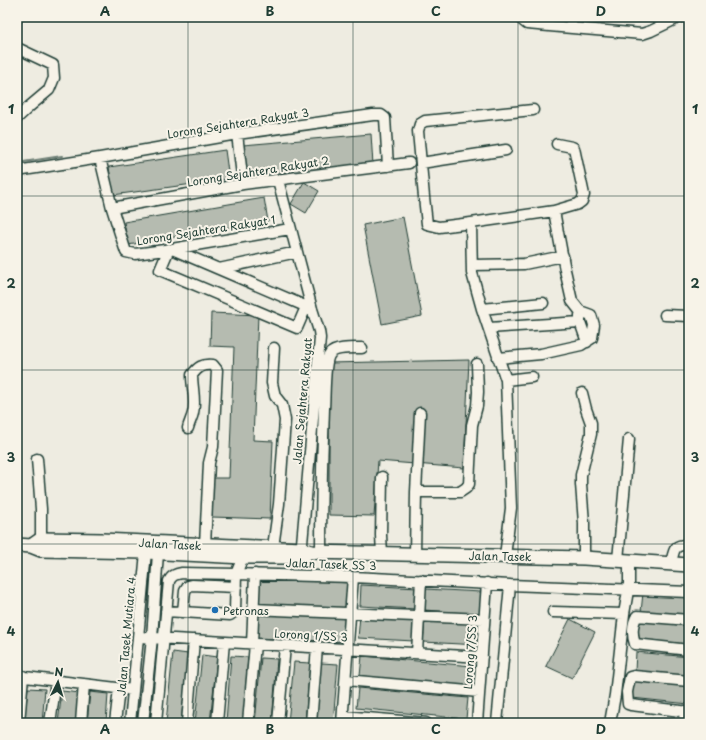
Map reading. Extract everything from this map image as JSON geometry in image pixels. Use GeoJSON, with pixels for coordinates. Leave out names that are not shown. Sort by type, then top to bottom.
{"type":"FeatureCollection","features":[{"type":"Feature","properties":{"kind":"main road","name":"Jalan Tasek"},"geometry":{"type":"LineString","coordinates":[[17,546],[131,542],[154,549],[205,545],[274,547],[309,553]]}},
{"type":"Feature","properties":{"kind":"main road","name":"Jalan Tasek"},"geometry":{"type":"LineString","coordinates":[[38,545],[154,549],[243,557],[309,553],[505,556],[584,558],[689,565]]}},
{"type":"Feature","properties":{"kind":"street"},"geometry":{"type":"LineString","coordinates":[[522,17],[522,20],[527,24],[642,34],[680,17]]}},
{"type":"Feature","properties":{"kind":"street"},"geometry":{"type":"LineString","coordinates":[[570,17],[572,28]]}},
{"type":"Feature","properties":{"kind":"street"},"geometry":{"type":"LineString","coordinates":[[17,48],[53,65],[54,78],[49,90],[17,118]]}},
{"type":"Feature","properties":{"kind":"street"},"geometry":{"type":"LineString","coordinates":[[533,110],[425,121],[420,124],[418,131],[427,224],[439,227],[471,224],[554,211],[578,204],[582,201],[584,195],[574,148],[557,144]]}},
{"type":"Feature","properties":{"kind":"street","name":"Lorong Sejahtera Rakyat 3"},"geometry":{"type":"LineString","coordinates":[[17,171],[237,134],[373,115],[381,115],[385,118],[388,166]]}},
{"type":"Feature","properties":{"kind":"street"},"geometry":{"type":"LineString","coordinates":[[237,134],[243,184]]}},
{"type":"Feature","properties":{"kind":"street"},"geometry":{"type":"LineString","coordinates":[[421,163],[506,150]]}},
{"type":"Feature","properties":{"kind":"street"},"geometry":{"type":"LineString","coordinates":[[100,158],[112,208]]}},
{"type":"Feature","properties":{"kind":"street","name":"Lorong Sejahtera Rakyat 2"},"geometry":{"type":"LineString","coordinates":[[112,208],[243,184],[409,163]]}},
{"type":"Feature","properties":{"kind":"street","name":"Jalan Sejahtera Rakyat"},"geometry":{"type":"LineString","coordinates":[[278,180],[297,252],[309,308],[319,331],[320,338],[309,553]]}},
{"type":"Feature","properties":{"kind":"street","name":"Lorong Sejahtera Rakyat 1"},"geometry":{"type":"LineString","coordinates":[[112,208],[126,252],[135,254],[290,229]]}},
{"type":"Feature","properties":{"kind":"street"},"geometry":{"type":"LineString","coordinates":[[498,358],[540,354],[581,345],[592,338],[594,325],[591,315],[580,311],[572,301],[554,211]]}},
{"type":"Feature","properties":{"kind":"street"},"geometry":{"type":"LineString","coordinates":[[471,224],[472,273],[488,328],[506,380],[511,508],[505,556]]}},
{"type":"Feature","properties":{"kind":"street"},"geometry":{"type":"LineString","coordinates":[[170,249],[219,269],[309,308],[297,328],[160,270],[170,249]]}},
{"type":"Feature","properties":{"kind":"street"},"geometry":{"type":"LineString","coordinates":[[219,269],[297,252]]}},
{"type":"Feature","properties":{"kind":"street"},"geometry":{"type":"LineString","coordinates":[[472,265],[524,264],[563,256]]}},
{"type":"Feature","properties":{"kind":"street"},"geometry":{"type":"LineString","coordinates":[[482,309],[544,303]]}},
{"type":"Feature","properties":{"kind":"street"},"geometry":{"type":"LineString","coordinates":[[580,311],[580,322],[587,342]]}},
{"type":"Feature","properties":{"kind":"street"},"geometry":{"type":"LineString","coordinates":[[665,315],[689,316]]}},
{"type":"Feature","properties":{"kind":"street"},"geometry":{"type":"LineString","coordinates":[[488,328],[580,322]]}},
{"type":"Feature","properties":{"kind":"street"},"geometry":{"type":"LineString","coordinates":[[274,348],[272,383],[275,396],[282,405],[286,420],[274,547]]}},
{"type":"Feature","properties":{"kind":"street"},"geometry":{"type":"LineString","coordinates":[[309,553],[324,428],[327,359],[330,353],[339,349],[362,348]]}},
{"type":"Feature","properties":{"kind":"street"},"geometry":{"type":"LineString","coordinates":[[188,428],[194,404],[192,375],[197,369],[205,364],[213,365],[217,370],[212,447],[209,463],[205,545]]}},
{"type":"Feature","properties":{"kind":"street"},"geometry":{"type":"LineString","coordinates":[[416,492],[460,492],[469,484],[472,425],[477,406],[477,364]]}},
{"type":"Feature","properties":{"kind":"street"},"geometry":{"type":"LineString","coordinates":[[506,380],[532,377]]}},
{"type":"Feature","properties":{"kind":"street"},"geometry":{"type":"LineString","coordinates":[[582,393],[591,423],[591,434],[581,475],[584,522],[584,558]]}},
{"type":"Feature","properties":{"kind":"street"},"geometry":{"type":"LineString","coordinates":[[415,555],[416,492],[420,413]]}},
{"type":"Feature","properties":{"kind":"street"},"geometry":{"type":"LineString","coordinates":[[610,723],[615,695],[624,614],[629,589],[624,560],[629,439]]}},
{"type":"Feature","properties":{"kind":"street"},"geometry":{"type":"LineString","coordinates":[[37,459],[41,509],[38,545]]}},
{"type":"Feature","properties":{"kind":"street"},"geometry":{"type":"LineString","coordinates":[[382,477],[382,554]]}},
{"type":"Feature","properties":{"kind":"street"},"geometry":{"type":"LineString","coordinates":[[671,564],[674,551],[677,546],[681,544],[689,544]]}},
{"type":"Feature","properties":{"kind":"street"},"geometry":{"type":"LineString","coordinates":[[144,723],[152,638],[154,549]]}},
{"type":"Feature","properties":{"kind":"street","name":"Jalan Tasek Mutiara 4"},"geometry":{"type":"LineString","coordinates":[[130,723],[139,637],[154,549]]}},
{"type":"Feature","properties":{"kind":"street"},"geometry":{"type":"LineString","coordinates":[[156,723],[166,611],[230,615],[235,611],[236,574],[243,557]]}},
{"type":"Feature","properties":{"kind":"street","name":"Jalan Tasek SS 3"},"geometry":{"type":"LineString","coordinates":[[166,611],[169,581],[175,574],[182,573],[353,577],[689,592]]}},
{"type":"Feature","properties":{"kind":"street"},"geometry":{"type":"LineString","coordinates":[[248,723],[253,644],[255,574]]}},
{"type":"Feature","properties":{"kind":"street"},"geometry":{"type":"LineString","coordinates":[[353,577],[343,719],[426,723]]}},
{"type":"Feature","properties":{"kind":"street"},"geometry":{"type":"LineString","coordinates":[[417,653],[421,580]]}},
{"type":"Feature","properties":{"kind":"street","name":"Lorong 7/SS 3"},"geometry":{"type":"LineString","coordinates":[[477,723],[487,583]]}},
{"type":"Feature","properties":{"kind":"street"},"geometry":{"type":"LineString","coordinates":[[497,723],[510,585]]}},
{"type":"Feature","properties":{"kind":"street"},"geometry":{"type":"LineString","coordinates":[[183,612],[185,591],[188,586],[236,587]]}},
{"type":"Feature","properties":{"kind":"street"},"geometry":{"type":"LineString","coordinates":[[253,609],[484,619]]}},
{"type":"Feature","properties":{"kind":"street"},"geometry":{"type":"LineString","coordinates":[[553,612],[624,614]]}},
{"type":"Feature","properties":{"kind":"street"},"geometry":{"type":"LineString","coordinates":[[689,620],[637,616],[634,620],[633,638],[634,644],[638,645],[689,650]]}},
{"type":"Feature","properties":{"kind":"street","name":"Lorong 1/SS 3"},"geometry":{"type":"LineString","coordinates":[[139,637],[482,657]]}},
{"type":"Feature","properties":{"kind":"street"},"geometry":{"type":"LineString","coordinates":[[187,723],[194,640]]}},
{"type":"Feature","properties":{"kind":"street"},"geometry":{"type":"LineString","coordinates":[[218,723],[224,642]]}},
{"type":"Feature","properties":{"kind":"street"},"geometry":{"type":"LineString","coordinates":[[278,723],[285,646]]}},
{"type":"Feature","properties":{"kind":"street"},"geometry":{"type":"LineString","coordinates":[[311,723],[317,647]]}},
{"type":"Feature","properties":{"kind":"street"},"geometry":{"type":"LineString","coordinates":[[19,723],[20,676],[134,690]]}},
{"type":"Feature","properties":{"kind":"street"},"geometry":{"type":"LineString","coordinates":[[684,723],[687,712],[631,705],[628,704],[627,700],[630,677],[634,676],[689,681]]}},
{"type":"Feature","properties":{"kind":"street"},"geometry":{"type":"LineString","coordinates":[[346,680],[479,692]]}},
{"type":"Feature","properties":{"kind":"street"},"geometry":{"type":"LineString","coordinates":[[50,723],[56,681]]}},
{"type":"Feature","properties":{"kind":"street"},"geometry":{"type":"LineString","coordinates":[[80,723],[84,684]]}},
{"type":"Feature","properties":{"kind":"street"},"geometry":{"type":"LineString","coordinates":[[115,723],[119,689]]}},
{"type":"Feature","properties":{"kind":"building"},"geometry":{"type":"Polygon","coordinates":[[[371,134],[373,165],[245,176],[243,145],[371,134]]]}},
{"type":"Feature","properties":{"kind":"building"},"geometry":{"type":"Polygon","coordinates":[[[225,150],[229,179],[113,195],[109,167],[225,150]]]}},
{"type":"Feature","properties":{"kind":"building"},"geometry":{"type":"Polygon","coordinates":[[[304,182],[319,191],[306,213],[291,204],[304,182]]]}},
{"type":"Feature","properties":{"kind":"building"},"geometry":{"type":"Polygon","coordinates":[[[264,198],[268,221],[128,245],[124,222],[264,198]]]}},
{"type":"Feature","properties":{"kind":"building"},"geometry":{"type":"Polygon","coordinates":[[[403,217],[422,316],[382,324],[363,225],[403,217]]]}},
{"type":"Feature","properties":{"kind":"building"},"geometry":{"type":"Polygon","coordinates":[[[211,313],[258,315],[253,440],[273,441],[270,519],[212,517],[213,478],[229,478],[234,347],[210,346],[211,313]]]}},
{"type":"Feature","properties":{"kind":"building"},"geometry":{"type":"Polygon","coordinates":[[[469,360],[464,468],[378,461],[374,516],[329,515],[329,363],[469,360]]]}},
{"type":"Feature","properties":{"kind":"building"},"geometry":{"type":"Polygon","coordinates":[[[259,578],[350,583],[349,608],[258,604],[259,578]]]}},
{"type":"Feature","properties":{"kind":"building"},"geometry":{"type":"Polygon","coordinates":[[[361,585],[417,588],[416,609],[360,606],[361,585]]]}},
{"type":"Feature","properties":{"kind":"building"},"geometry":{"type":"Polygon","coordinates":[[[425,589],[481,592],[480,614],[424,610],[425,589]]]}},
{"type":"Feature","properties":{"kind":"building"},"geometry":{"type":"Polygon","coordinates":[[[643,593],[689,598],[689,616],[641,612],[643,593]]]}},
{"type":"Feature","properties":{"kind":"building"},"geometry":{"type":"Polygon","coordinates":[[[257,612],[348,617],[347,642],[256,638],[257,612]]]}},
{"type":"Feature","properties":{"kind":"building"},"geometry":{"type":"Polygon","coordinates":[[[360,616],[416,620],[414,641],[358,638],[360,616]]]}},
{"type":"Feature","properties":{"kind":"building"},"geometry":{"type":"Polygon","coordinates":[[[570,619],[595,632],[572,678],[546,666],[570,619]]]}},
{"type":"Feature","properties":{"kind":"building"},"geometry":{"type":"Polygon","coordinates":[[[425,620],[481,624],[479,645],[423,642],[425,620]]]}},
{"type":"Feature","properties":{"kind":"building"},"geometry":{"type":"Polygon","coordinates":[[[639,621],[689,626],[689,644],[637,640],[639,621]]]}},
{"type":"Feature","properties":{"kind":"building"},"geometry":{"type":"Polygon","coordinates":[[[173,652],[188,654],[181,723],[166,723],[173,652]]]}},
{"type":"Feature","properties":{"kind":"building"},"geometry":{"type":"Polygon","coordinates":[[[636,652],[689,657],[689,677],[635,671],[636,652]]]}},
{"type":"Feature","properties":{"kind":"building"},"geometry":{"type":"Polygon","coordinates":[[[202,655],[217,657],[210,723],[195,723],[202,655]]]}},
{"type":"Feature","properties":{"kind":"building"},"geometry":{"type":"Polygon","coordinates":[[[231,656],[248,657],[243,723],[226,723],[231,656]]]}},
{"type":"Feature","properties":{"kind":"building"},"geometry":{"type":"Polygon","coordinates":[[[362,656],[472,666],[470,687],[360,676],[362,656]]]}},
{"type":"Feature","properties":{"kind":"building"},"geometry":{"type":"Polygon","coordinates":[[[261,658],[277,659],[272,723],[255,723],[261,658]]]}},
{"type":"Feature","properties":{"kind":"building"},"geometry":{"type":"Polygon","coordinates":[[[294,662],[310,663],[305,723],[288,723],[294,662]]]}},
{"type":"Feature","properties":{"kind":"building"},"geometry":{"type":"Polygon","coordinates":[[[321,663],[338,664],[333,723],[316,723],[321,663]]]}},
{"type":"Feature","properties":{"kind":"building"},"geometry":{"type":"Polygon","coordinates":[[[634,679],[689,685],[689,704],[632,698],[634,679]]]}},
{"type":"Feature","properties":{"kind":"building"},"geometry":{"type":"Polygon","coordinates":[[[28,688],[45,689],[42,723],[24,723],[28,688]]]}},
{"type":"Feature","properties":{"kind":"building"},"geometry":{"type":"Polygon","coordinates":[[[358,688],[468,698],[466,719],[356,708],[358,688]]]}},
{"type":"Feature","properties":{"kind":"building"},"geometry":{"type":"Polygon","coordinates":[[[62,691],[80,693],[77,723],[58,723],[62,691]]]}},
{"type":"Feature","properties":{"kind":"building"},"geometry":{"type":"Polygon","coordinates":[[[90,692],[108,694],[106,723],[87,723],[90,692]]]}},
{"type":"Feature","properties":{"kind":"waterway"},"geometry":{"type":"LineString","coordinates":[[17,163],[62,156]]}},
{"type":"Feature","properties":{"kind":"place","name":"Petronas"},"geometry":{"type":"Point","coordinates":[215,610]}}]}
